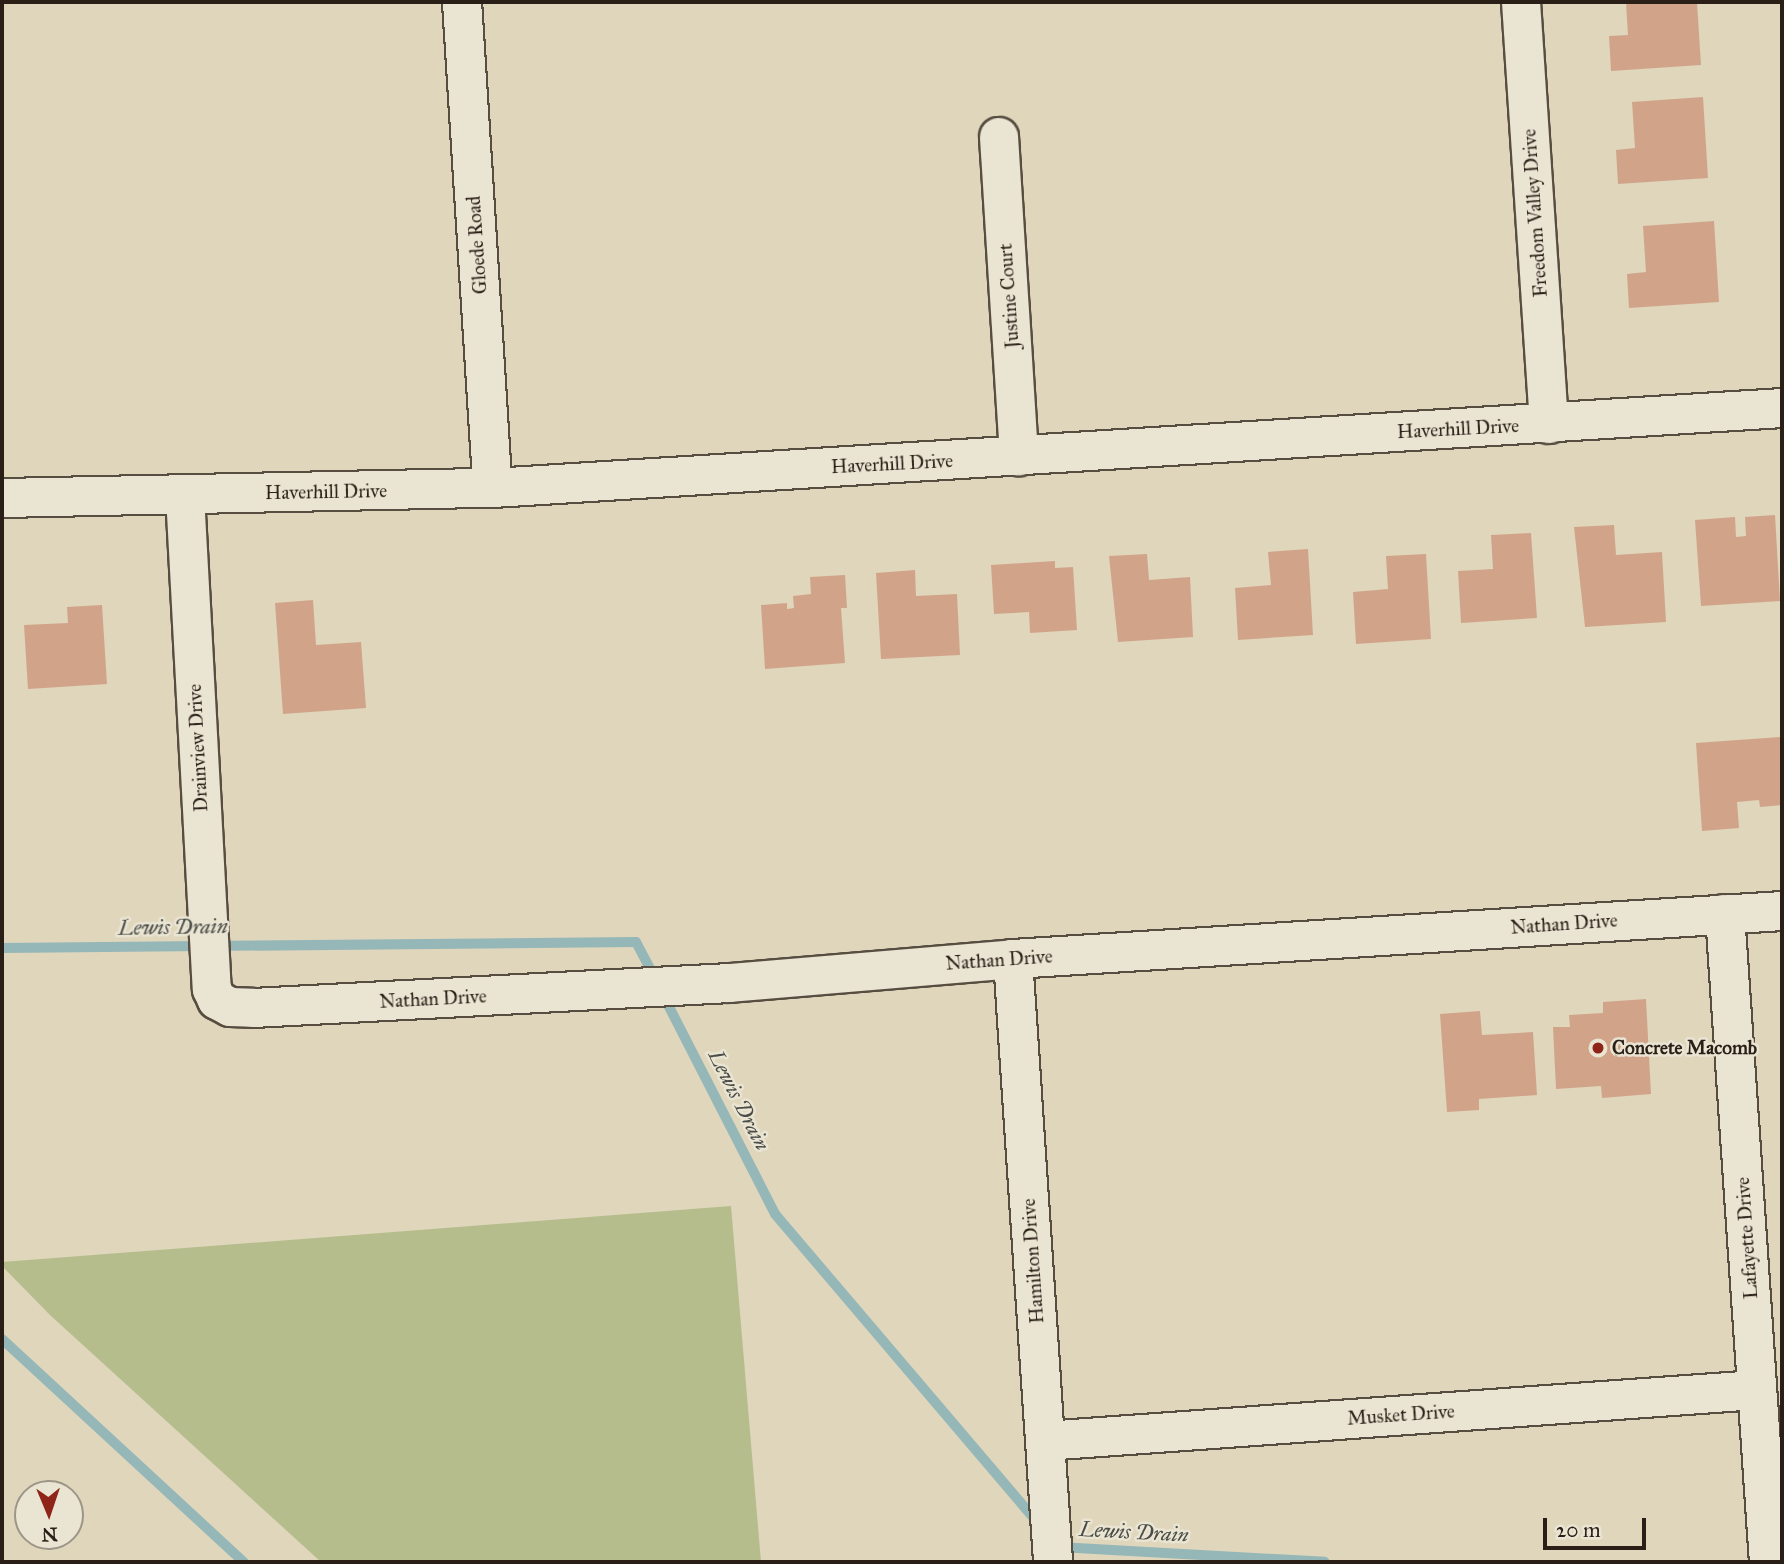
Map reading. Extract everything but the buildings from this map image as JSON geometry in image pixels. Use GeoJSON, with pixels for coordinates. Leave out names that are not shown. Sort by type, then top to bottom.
{"type":"FeatureCollection","features":[{"type":"Feature","properties":{"kind":"street","name":"Gloede Road"},"geometry":{"type":"LineString","coordinates":[[462,2],[493,488]]}},
{"type":"Feature","properties":{"kind":"street","name":"Freedom Valley Drive"},"geometry":{"type":"LineString","coordinates":[[1521,2],[1549,424]]}},
{"type":"Feature","properties":{"kind":"street","name":"Justine Court"},"geometry":{"type":"LineString","coordinates":[[999,136],[1019,456]]}},
{"type":"Feature","properties":{"kind":"street","name":"Haverhill Drive"},"geometry":{"type":"LineString","coordinates":[[2,498],[493,488],[1782,408]]}},
{"type":"Feature","properties":{"kind":"street","name":"Drainview Drive"},"geometry":{"type":"LineString","coordinates":[[185,495],[210,964],[217,1000]]}},
{"type":"Feature","properties":{"kind":"street","name":"Nathan Drive"},"geometry":{"type":"LineString","coordinates":[[217,1000],[230,1007],[253,1008],[729,983],[1013,959],[1782,911]]}},
{"type":"Feature","properties":{"kind":"street","name":"Lafayette Drive"},"geometry":{"type":"LineString","coordinates":[[1725,914],[1769,1562]]}},
{"type":"Feature","properties":{"kind":"street","name":"Hamilton Drive"},"geometry":{"type":"LineString","coordinates":[[1013,959],[1053,1562]]}},
{"type":"Feature","properties":{"kind":"street","name":"Musket Drive"},"geometry":{"type":"LineString","coordinates":[[1045,1441],[1757,1390]]}},
{"type":"Feature","properties":{"kind":"green space"},"geometry":{"type":"Polygon","coordinates":[[[731,1206],[761,1562],[321,1562],[50,1315],[2,1266],[2,1262],[731,1206]]]}},
{"type":"Feature","properties":{"kind":"waterway","name":"Lewis Drain"},"geometry":{"type":"LineString","coordinates":[[2,948],[636,942],[655,978]]}},
{"type":"Feature","properties":{"kind":"waterway","name":"Lewis Drain"},"geometry":{"type":"LineString","coordinates":[[662,993],[775,1214],[1039,1524]]}},
{"type":"Feature","properties":{"kind":"waterway"},"geometry":{"type":"LineString","coordinates":[[2,1339],[244,1562]]}},
{"type":"Feature","properties":{"kind":"waterway","name":"Lewis Drain"},"geometry":{"type":"LineString","coordinates":[[1059,1547],[1325,1562]]}},
{"type":"Feature","properties":{"kind":"place","name":"Concrete Macomb"},"geometry":{"type":"Point","coordinates":[1598,1048]}}]}
